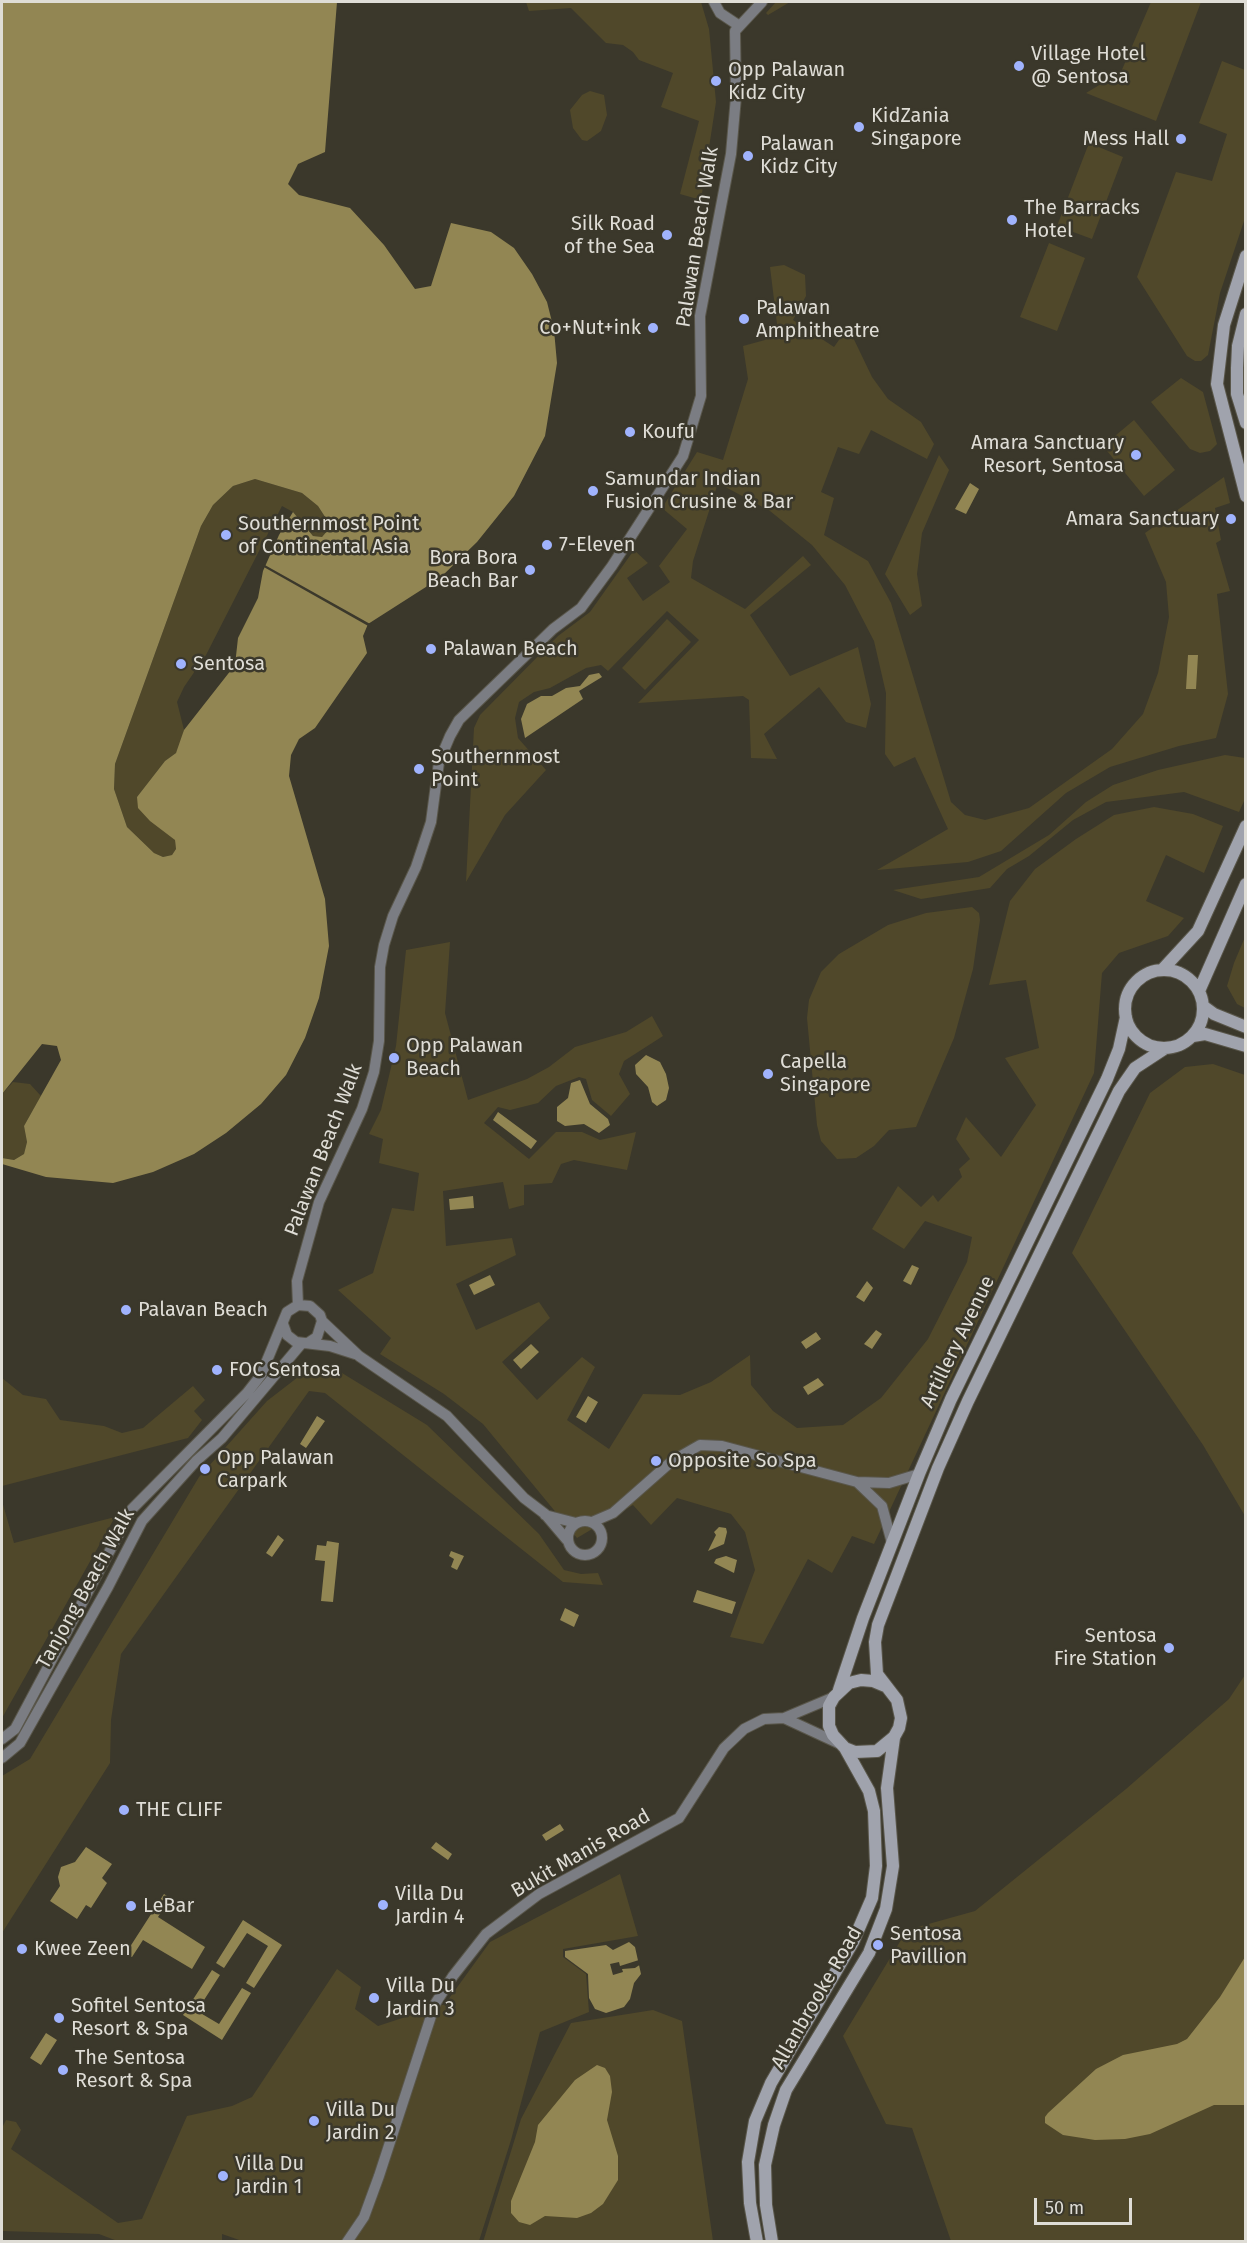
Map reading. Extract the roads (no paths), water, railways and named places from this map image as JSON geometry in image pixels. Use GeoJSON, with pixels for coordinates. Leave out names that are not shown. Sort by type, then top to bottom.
{"type":"FeatureCollection","features":[{"type":"Feature","properties":{"kind":"street"},"geometry":{"type":"LineString","coordinates":[[714,2],[720,13],[737,28],[762,2]]}},
{"type":"Feature","properties":{"kind":"street","name":"Palawan Beach Walk"},"geometry":{"type":"LineString","coordinates":[[297,1305],[297,1281],[319,1202],[362,1109],[374,1072],[379,1041],[380,967],[384,945],[393,916],[416,867],[430,822],[439,762],[459,720],[553,629],[580,608],[612,566],[683,456],[700,396],[700,316],[731,154],[736,97],[737,28]]}},
{"type":"Feature","properties":{"kind":"street"},"geometry":{"type":"LineString","coordinates":[[1245,256],[1224,325],[1217,384],[1245,496]]}},
{"type":"Feature","properties":{"kind":"street"},"geometry":{"type":"LineString","coordinates":[[1245,314],[1238,346],[1237,368],[1237,394],[1245,423]]}},
{"type":"Feature","properties":{"kind":"street"},"geometry":{"type":"LineString","coordinates":[[1162,970],[1198,931],[1245,826]]}},
{"type":"Feature","properties":{"kind":"street"},"geometry":{"type":"LineString","coordinates":[[1199,991],[1245,884]]}},
{"type":"Feature","properties":{"kind":"street"},"geometry":{"type":"LineString","coordinates":[[1162,970],[1179,973],[1199,991],[1203,1006],[1202,1017],[1193,1036],[1185,1043],[1164,1048],[1144,1043],[1136,1036],[1126,1017],[1125,1006],[1133,985],[1150,972],[1162,970]]}},
{"type":"Feature","properties":{"kind":"street"},"geometry":{"type":"LineString","coordinates":[[1203,1006],[1214,1014],[1245,1027]]}},
{"type":"Feature","properties":{"kind":"street","name":"Artillery Avenue"},"geometry":{"type":"LineString","coordinates":[[842,1745],[833,1735],[828,1716],[892,1543],[951,1399],[1107,1079],[1119,1049],[1126,1017]]}},
{"type":"Feature","properties":{"kind":"street"},"geometry":{"type":"LineString","coordinates":[[1193,1036],[1205,1034],[1245,1046]]}},
{"type":"Feature","properties":{"kind":"street","name":"Artillery Avenue"},"geometry":{"type":"LineString","coordinates":[[894,1737],[899,1728],[900,1709],[892,1692],[877,1674],[875,1660],[879,1625],[942,1459],[1119,1091],[1135,1068],[1164,1048]]}},
{"type":"Feature","properties":{"kind":"street"},"geometry":{"type":"LineString","coordinates":[[359,1356],[291,1339],[284,1324],[287,1312],[297,1305],[310,1306],[320,1315],[322,1321],[359,1356],[447,1416],[524,1498],[545,1515],[577,1553],[587,1555],[600,1546],[602,1535],[614,1513],[672,1461],[700,1445],[722,1446],[857,1482],[889,1483],[919,1474]]}},
{"type":"Feature","properties":{"kind":"street"},"geometry":{"type":"LineString","coordinates":[[305,1343],[317,1337],[322,1321]]}},
{"type":"Feature","properties":{"kind":"street","name":"Tanjong Beach Walk"},"geometry":{"type":"LineString","coordinates":[[2,1740],[15,1729],[132,1509],[212,1431],[261,1375],[284,1324]]}},
{"type":"Feature","properties":{"kind":"street","name":"Tanjong Beach Walk"},"geometry":{"type":"LineString","coordinates":[[2,1758],[20,1743],[108,1587],[142,1521],[305,1343]]}},
{"type":"Feature","properties":{"kind":"street"},"geometry":{"type":"LineString","coordinates":[[189,1451],[214,1445]]}},
{"type":"Feature","properties":{"kind":"street"},"geometry":{"type":"LineString","coordinates":[[857,1482],[882,1506],[892,1543]]}},
{"type":"Feature","properties":{"kind":"street"},"geometry":{"type":"LineString","coordinates":[[545,1515],[576,1523],[592,1522],[614,1513]]}},
{"type":"Feature","properties":{"kind":"street"},"geometry":{"type":"LineString","coordinates":[[592,1522],[602,1535]]}},
{"type":"Feature","properties":{"kind":"street"},"geometry":{"type":"LineString","coordinates":[[567,1540],[569,1530],[576,1523]]}},
{"type":"Feature","properties":{"kind":"street"},"geometry":{"type":"LineString","coordinates":[[784,1718],[836,1694],[849,1683],[861,1680],[873,1681],[885,1686]]}},
{"type":"Feature","properties":{"kind":"street"},"geometry":{"type":"LineString","coordinates":[[784,1718],[842,1745],[866,1753],[877,1751],[894,1737]]}},
{"type":"Feature","properties":{"kind":"street","name":"Bukit Manis Road"},"geometry":{"type":"LineString","coordinates":[[347,2241],[364,2217],[435,2004],[453,1976],[486,1934],[539,1894],[679,1818],[724,1748],[744,1729],[764,1719],[784,1718]]}},
{"type":"Feature","properties":{"kind":"street","name":"Allanbrooke Road"},"geometry":{"type":"LineString","coordinates":[[772,2241],[766,2205],[765,2164],[774,2125],[786,2090],[869,1953],[886,1909],[893,1866],[888,1788],[894,1737]]}},
{"type":"Feature","properties":{"kind":"street","name":"Allanbrooke Road"},"geometry":{"type":"LineString","coordinates":[[757,2241],[750,2202],[748,2162],[755,2121],[771,2083],[853,1942],[872,1898],[876,1866],[874,1811],[869,1791],[842,1745]]}},
{"type":"Feature","properties":{"kind":"place","name":"Village Hotel @ Sentosa"},"geometry":{"type":"Point","coordinates":[1019,66]}},
{"type":"Feature","properties":{"kind":"place","name":"Opp Palawan Kidz City"},"geometry":{"type":"Point","coordinates":[716,81]}},
{"type":"Feature","properties":{"kind":"place","name":"KidZania Singapore"},"geometry":{"type":"Point","coordinates":[859,127]}},
{"type":"Feature","properties":{"kind":"place","name":"Mess Hall"},"geometry":{"type":"Point","coordinates":[1181,139]}},
{"type":"Feature","properties":{"kind":"place","name":"Palawan Kidz City"},"geometry":{"type":"Point","coordinates":[748,156]}},
{"type":"Feature","properties":{"kind":"place","name":"The Barracks Hotel"},"geometry":{"type":"Point","coordinates":[1012,220]}},
{"type":"Feature","properties":{"kind":"place","name":"Silk Road of the Sea"},"geometry":{"type":"Point","coordinates":[667,235]}},
{"type":"Feature","properties":{"kind":"place","name":"Palawan Amphitheatre"},"geometry":{"type":"Point","coordinates":[744,319]}},
{"type":"Feature","properties":{"kind":"place","name":"Co+Nut+ink"},"geometry":{"type":"Point","coordinates":[653,328]}},
{"type":"Feature","properties":{"kind":"place","name":"Koufu"},"geometry":{"type":"Point","coordinates":[630,432]}},
{"type":"Feature","properties":{"kind":"place","name":"Amara Sanctuary Resort, Sentosa"},"geometry":{"type":"Point","coordinates":[1136,455]}},
{"type":"Feature","properties":{"kind":"place","name":"Samundar Indian Fusion Crusine & Bar"},"geometry":{"type":"Point","coordinates":[593,491]}},
{"type":"Feature","properties":{"kind":"place","name":"Amara Sanctuary"},"geometry":{"type":"Point","coordinates":[1231,519]}},
{"type":"Feature","properties":{"kind":"place","name":"Southernmost Point of Continental Asia"},"geometry":{"type":"Point","coordinates":[226,535]}},
{"type":"Feature","properties":{"kind":"place","name":"7-Eleven"},"geometry":{"type":"Point","coordinates":[547,545]}},
{"type":"Feature","properties":{"kind":"place","name":"Bora Bora Beach Bar"},"geometry":{"type":"Point","coordinates":[530,570]}},
{"type":"Feature","properties":{"kind":"place","name":"Palawan Beach"},"geometry":{"type":"Point","coordinates":[431,649]}},
{"type":"Feature","properties":{"kind":"place","name":"Sentosa"},"geometry":{"type":"Point","coordinates":[181,664]}},
{"type":"Feature","properties":{"kind":"place","name":"Southernmost Point"},"geometry":{"type":"Point","coordinates":[419,769]}},
{"type":"Feature","properties":{"kind":"place","name":"Opp Palawan Beach"},"geometry":{"type":"Point","coordinates":[394,1058]}},
{"type":"Feature","properties":{"kind":"place","name":"Capella Singapore"},"geometry":{"type":"Point","coordinates":[768,1074]}},
{"type":"Feature","properties":{"kind":"place","name":"Palavan Beach"},"geometry":{"type":"Point","coordinates":[126,1310]}},
{"type":"Feature","properties":{"kind":"place","name":"FOC Sentosa"},"geometry":{"type":"Point","coordinates":[217,1370]}},
{"type":"Feature","properties":{"kind":"place","name":"Opposite So Spa"},"geometry":{"type":"Point","coordinates":[656,1461]}},
{"type":"Feature","properties":{"kind":"place","name":"Opp Palawan Carpark"},"geometry":{"type":"Point","coordinates":[205,1469]}},
{"type":"Feature","properties":{"kind":"place","name":"Sentosa Fire Station"},"geometry":{"type":"Point","coordinates":[1169,1648]}},
{"type":"Feature","properties":{"kind":"place","name":"THE CLIFF"},"geometry":{"type":"Point","coordinates":[124,1810]}},
{"type":"Feature","properties":{"kind":"place","name":"Villa Du Jardin 4"},"geometry":{"type":"Point","coordinates":[383,1905]}},
{"type":"Feature","properties":{"kind":"place","name":"LeBar"},"geometry":{"type":"Point","coordinates":[131,1906]}},
{"type":"Feature","properties":{"kind":"place","name":"Sentosa Pavillion"},"geometry":{"type":"Point","coordinates":[878,1945]}},
{"type":"Feature","properties":{"kind":"place","name":"Kwee Zeen"},"geometry":{"type":"Point","coordinates":[22,1949]}},
{"type":"Feature","properties":{"kind":"place","name":"Villa Du Jardin 3"},"geometry":{"type":"Point","coordinates":[374,1998]}},
{"type":"Feature","properties":{"kind":"place","name":"Sofitel Sentosa Resort & Spa"},"geometry":{"type":"Point","coordinates":[59,2018]}},
{"type":"Feature","properties":{"kind":"place","name":"The Sentosa Resort & Spa"},"geometry":{"type":"Point","coordinates":[63,2070]}},
{"type":"Feature","properties":{"kind":"place","name":"Villa Du Jardin 2"},"geometry":{"type":"Point","coordinates":[314,2121]}},
{"type":"Feature","properties":{"kind":"place","name":"Villa Du Jardin 1"},"geometry":{"type":"Point","coordinates":[223,2176]}}]}
